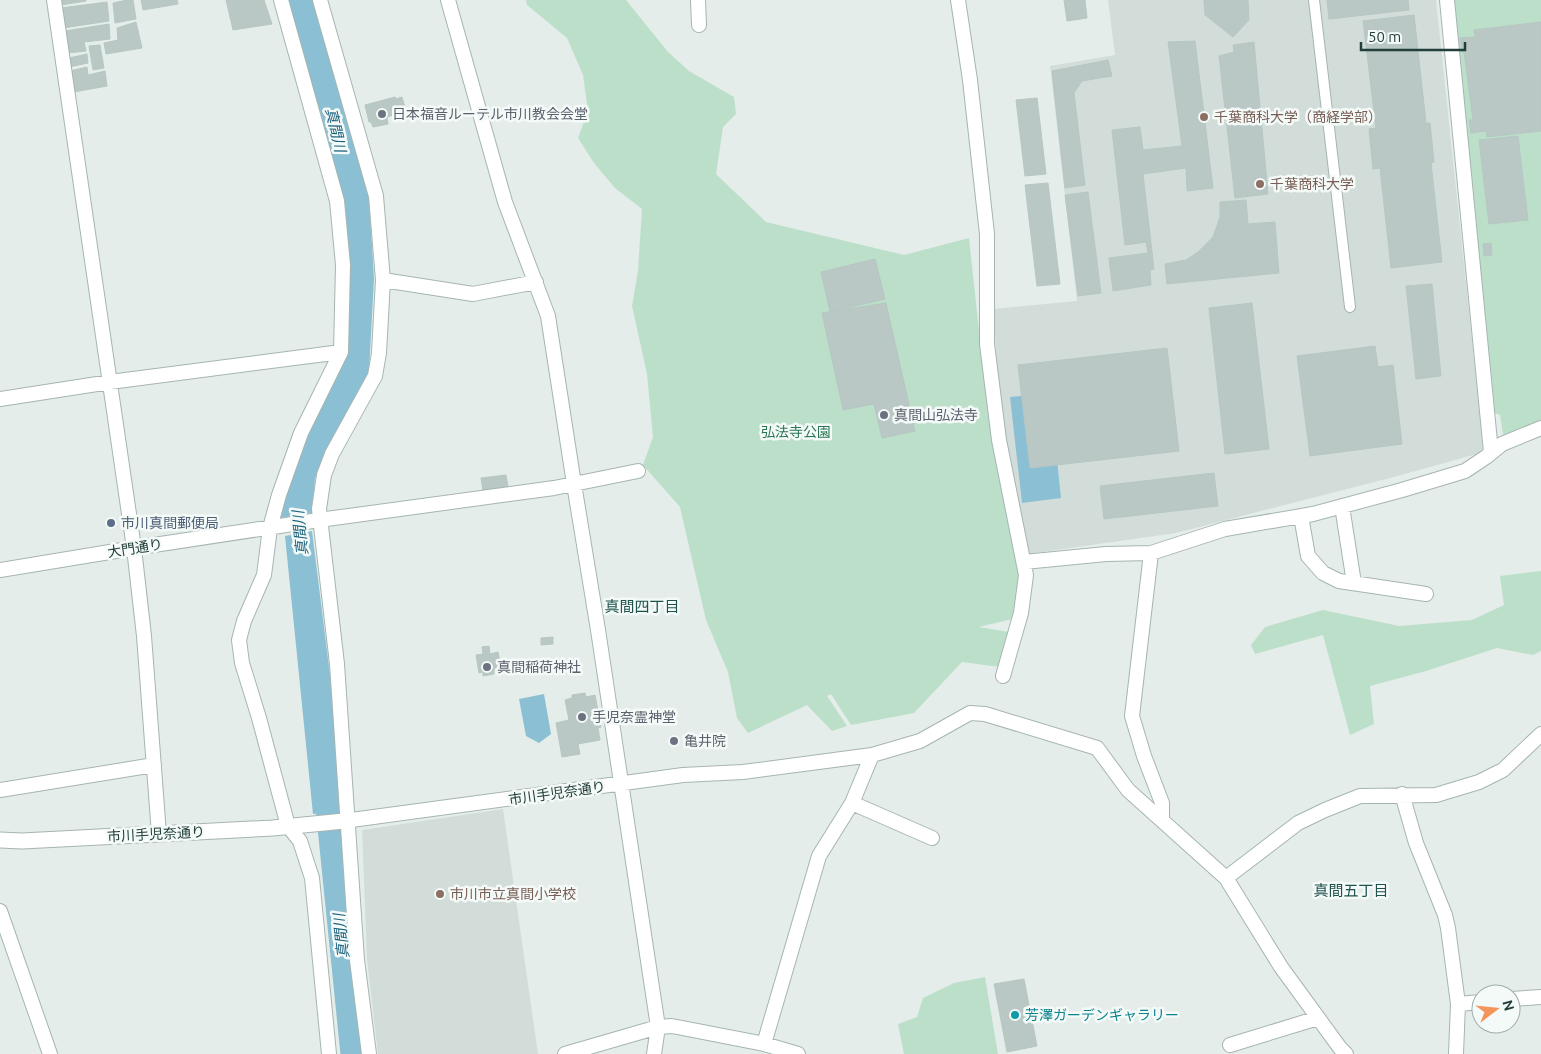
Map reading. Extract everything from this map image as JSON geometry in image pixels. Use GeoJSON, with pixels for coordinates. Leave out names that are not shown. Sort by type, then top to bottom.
{"type":"FeatureCollection","features":[{"type":"Feature","properties":{"kind":"street"},"geometry":{"type":"LineString","coordinates":[[54,0],[134,548],[144,636],[159,834]]}},
{"type":"Feature","properties":{"kind":"street"},"geometry":{"type":"LineString","coordinates":[[280,0],[337,201],[343,264],[341,352],[301,433],[279,495],[270,528],[264,575],[244,621],[239,640],[242,663],[288,826],[300,841],[312,878],[329,1054]]}},
{"type":"Feature","properties":{"kind":"street"},"geometry":{"type":"LineString","coordinates":[[320,0],[376,196],[383,280],[375,376],[332,454],[324,475],[319,509],[336,664],[357,960],[369,1054]]}},
{"type":"Feature","properties":{"kind":"street"},"geometry":{"type":"LineString","coordinates":[[448,0],[505,202],[548,316],[622,784],[658,1028],[654,1054]]}},
{"type":"Feature","properties":{"kind":"street"},"geometry":{"type":"LineString","coordinates":[[698,0],[699,24]]}},
{"type":"Feature","properties":{"kind":"street"},"geometry":{"type":"LineString","coordinates":[[958,0],[970,80],[987,234],[987,344],[999,440],[1026,575],[1021,613],[1003,676]]}},
{"type":"Feature","properties":{"kind":"street"},"geometry":{"type":"LineString","coordinates":[[1314,0],[1350,307]]}},
{"type":"Feature","properties":{"kind":"street"},"geometry":{"type":"LineString","coordinates":[[1447,0],[1491,452]]}},
{"type":"Feature","properties":{"kind":"street"},"geometry":{"type":"LineString","coordinates":[[383,280],[473,294],[536,282]]}},
{"type":"Feature","properties":{"kind":"street"},"geometry":{"type":"LineString","coordinates":[[0,399],[110,382],[341,352]]}},
{"type":"Feature","properties":{"kind":"street"},"geometry":{"type":"LineString","coordinates":[[1024,562],[1106,554],[1151,553],[1225,529],[1300,516],[1342,506],[1402,490],[1464,470],[1502,444],[1541,428]]}},
{"type":"Feature","properties":{"kind":"street","name":"大門通り"},"geometry":{"type":"LineString","coordinates":[[0,570],[319,520],[554,488],[638,471]]}},
{"type":"Feature","properties":{"kind":"street"},"geometry":{"type":"LineString","coordinates":[[1342,506],[1354,584]]}},
{"type":"Feature","properties":{"kind":"street"},"geometry":{"type":"LineString","coordinates":[[1300,516],[1308,556],[1323,573],[1339,581],[1426,594]]}},
{"type":"Feature","properties":{"kind":"street"},"geometry":{"type":"LineString","coordinates":[[1151,553],[1132,716],[1144,756],[1162,803],[1162,820]]}},
{"type":"Feature","properties":{"kind":"street","name":"市川手児奈通り"},"geometry":{"type":"LineString","coordinates":[[0,840],[22,841],[313,825],[683,775],[743,772],[872,754],[920,741],[970,713],[985,714],[1097,748],[1128,790],[1226,878],[1281,967],[1346,1054]]}},
{"type":"Feature","properties":{"kind":"street"},"geometry":{"type":"LineString","coordinates":[[1226,878],[1298,823],[1325,810],[1360,796],[1436,795],[1479,782],[1503,770],[1541,734]]}},
{"type":"Feature","properties":{"kind":"street"},"geometry":{"type":"LineString","coordinates":[[764,1044],[819,856],[852,803],[872,754]]}},
{"type":"Feature","properties":{"kind":"street"},"geometry":{"type":"LineString","coordinates":[[0,790],[154,766]]}},
{"type":"Feature","properties":{"kind":"street"},"geometry":{"type":"LineString","coordinates":[[1402,794],[1416,842],[1445,915],[1448,928],[1458,1004],[1456,1054]]}},
{"type":"Feature","properties":{"kind":"street"},"geometry":{"type":"LineString","coordinates":[[852,803],[932,838]]}},
{"type":"Feature","properties":{"kind":"street"},"geometry":{"type":"LineString","coordinates":[[0,911],[50,1054]]}},
{"type":"Feature","properties":{"kind":"street"},"geometry":{"type":"LineString","coordinates":[[1521,998],[1541,996]]}},
{"type":"Feature","properties":{"kind":"street"},"geometry":{"type":"LineString","coordinates":[[1458,1004],[1471,1003]]}},
{"type":"Feature","properties":{"kind":"street"},"geometry":{"type":"LineString","coordinates":[[1230,1044],[1318,1018]]}},
{"type":"Feature","properties":{"kind":"street"},"geometry":{"type":"LineString","coordinates":[[565,1054],[658,1028],[672,1026],[764,1044],[795,1054]]}},
{"type":"Feature","properties":{"kind":"shaded area","name":"千葉商科大学"},"geometry":{"type":"Polygon","coordinates":[[[1108,0],[1436,0],[1484,452],[1176,533],[1028,554],[1002,431],[993,309],[1077,301],[1050,66],[1115,55],[1108,0]]]}},
{"type":"Feature","properties":{"kind":"shaded area","name":"市川市立真間小学校"},"geometry":{"type":"Polygon","coordinates":[[[503,809],[538,1054],[378,1054],[367,959],[362,830],[503,809]]]}},
{"type":"Feature","properties":{"kind":"green space","name":"弘法寺公園"},"geometry":{"type":"Polygon","coordinates":[[[526,0],[626,0],[668,52],[689,71],[734,97],[736,114],[723,127],[716,174],[766,222],[904,255],[969,238],[988,414],[1017,558],[1020,617],[979,627],[1009,632],[1000,667],[962,662],[914,713],[851,725],[831,694],[827,696],[847,726],[832,731],[807,705],[748,733],[737,718],[728,672],[706,620],[680,507],[643,465],[653,437],[647,374],[632,306],[638,271],[642,209],[615,188],[594,163],[578,138],[588,111],[583,75],[567,38],[527,5],[526,0]]]}},
{"type":"Feature","properties":{"kind":"green space"},"geometry":{"type":"Polygon","coordinates":[[[1448,0],[1541,0],[1541,421],[1503,435],[1500,415],[1492,412],[1448,0]]]}},
{"type":"Feature","properties":{"kind":"green space"},"geometry":{"type":"Polygon","coordinates":[[[1541,571],[1541,651],[1533,655],[1497,648],[1426,671],[1370,686],[1374,724],[1350,735],[1323,635],[1255,654],[1251,645],[1265,627],[1323,610],[1399,626],[1472,620],[1504,605],[1500,576],[1541,571]]]}},
{"type":"Feature","properties":{"kind":"green space"},"geometry":{"type":"Polygon","coordinates":[[[985,977],[998,1054],[904,1054],[898,1024],[917,1017],[923,998],[954,983],[985,977]]]}},
{"type":"Feature","properties":{"kind":"water"},"geometry":{"type":"Polygon","coordinates":[[[288,0],[317,0],[369,196],[374,279],[369,371],[315,478],[312,513],[280,518],[308,435],[348,354],[349,279],[344,201],[288,0]]]}},
{"type":"Feature","properties":{"kind":"water"},"geometry":{"type":"Polygon","coordinates":[[[1050,393],[1061,498],[1022,503],[1010,397],[1050,393]]]}},
{"type":"Feature","properties":{"kind":"water"},"geometry":{"type":"Polygon","coordinates":[[[312,531],[347,811],[313,814],[285,536],[312,531]]]}},
{"type":"Feature","properties":{"kind":"water"},"geometry":{"type":"Polygon","coordinates":[[[544,694],[551,734],[539,743],[526,736],[519,699],[544,694]]]}},
{"type":"Feature","properties":{"kind":"building"},"geometry":{"type":"Polygon","coordinates":[[[60,0],[86,0],[86,1],[61,5],[60,0]]]}},
{"type":"Feature","properties":{"kind":"building"},"geometry":{"type":"Polygon","coordinates":[[[133,0],[136,19],[115,23],[113,3],[133,0]]]}},
{"type":"Feature","properties":{"kind":"building"},"geometry":{"type":"Polygon","coordinates":[[[141,0],[177,0],[178,4],[143,10],[141,0]]]}},
{"type":"Feature","properties":{"kind":"building"},"geometry":{"type":"Polygon","coordinates":[[[226,0],[264,0],[272,24],[233,30],[226,0]]]}},
{"type":"Feature","properties":{"kind":"building"},"geometry":{"type":"Polygon","coordinates":[[[1064,0],[1085,0],[1087,18],[1067,21],[1064,0]]]}},
{"type":"Feature","properties":{"kind":"building"},"geometry":{"type":"Polygon","coordinates":[[[1204,0],[1248,0],[1249,20],[1233,37],[1205,15],[1204,0]]]}},
{"type":"Feature","properties":{"kind":"building"},"geometry":{"type":"Polygon","coordinates":[[[1327,0],[1408,0],[1409,10],[1329,19],[1327,0]]]}},
{"type":"Feature","properties":{"kind":"building"},"geometry":{"type":"Polygon","coordinates":[[[107,2],[109,21],[63,28],[61,8],[107,2]]]}},
{"type":"Feature","properties":{"kind":"building"},"geometry":{"type":"Polygon","coordinates":[[[1414,15],[1426,123],[1430,123],[1434,162],[1431,163],[1442,262],[1391,268],[1380,168],[1373,169],[1369,129],[1376,128],[1363,21],[1414,15]]]}},
{"type":"Feature","properties":{"kind":"building"},"geometry":{"type":"Polygon","coordinates":[[[136,22],[142,48],[106,54],[104,43],[118,40],[117,28],[136,22]]]}},
{"type":"Feature","properties":{"kind":"building"},"geometry":{"type":"Polygon","coordinates":[[[1541,22],[1541,131],[1487,137],[1486,131],[1471,133],[1469,120],[1473,120],[1464,52],[1462,52],[1460,38],[1475,37],[1474,30],[1541,22]]]}},
{"type":"Feature","properties":{"kind":"building"},"geometry":{"type":"Polygon","coordinates":[[[109,24],[110,39],[84,42],[86,51],[67,53],[65,31],[109,24]]]}},
{"type":"Feature","properties":{"kind":"building"},"geometry":{"type":"Polygon","coordinates":[[[1195,41],[1213,188],[1187,191],[1186,168],[1143,174],[1154,269],[1150,270],[1151,285],[1113,291],[1109,258],[1148,253],[1146,242],[1125,245],[1112,130],[1140,127],[1143,150],[1182,146],[1168,42],[1195,41]]]}},
{"type":"Feature","properties":{"kind":"building"},"geometry":{"type":"Polygon","coordinates":[[[1254,42],[1268,194],[1235,198],[1219,56],[1234,52],[1233,45],[1254,42]]]}},
{"type":"Feature","properties":{"kind":"building"},"geometry":{"type":"Polygon","coordinates":[[[100,45],[104,68],[93,70],[89,46],[100,45]]]}},
{"type":"Feature","properties":{"kind":"building"},"geometry":{"type":"Polygon","coordinates":[[[87,54],[88,63],[69,67],[69,58],[87,54]]]}},
{"type":"Feature","properties":{"kind":"building"},"geometry":{"type":"Polygon","coordinates":[[[1108,60],[1112,76],[1082,81],[1074,93],[1085,185],[1065,188],[1052,71],[1108,60]]]}},
{"type":"Feature","properties":{"kind":"building"},"geometry":{"type":"Polygon","coordinates":[[[87,67],[88,75],[105,71],[107,86],[74,92],[70,71],[87,67]]]}},
{"type":"Feature","properties":{"kind":"building","name":"日本福音ルーテル市川教会会堂"},"geometry":{"type":"Polygon","coordinates":[[[395,97],[396,99],[402,97],[406,111],[387,117],[388,124],[373,127],[371,122],[369,122],[365,105],[395,97]]]}},
{"type":"Feature","properties":{"kind":"building"},"geometry":{"type":"Polygon","coordinates":[[[1037,98],[1046,174],[1025,176],[1016,100],[1037,98]]]}},
{"type":"Feature","properties":{"kind":"building"},"geometry":{"type":"Polygon","coordinates":[[[1518,136],[1528,220],[1489,224],[1479,140],[1518,136]]]}},
{"type":"Feature","properties":{"kind":"building"},"geometry":{"type":"Polygon","coordinates":[[[1048,183],[1060,284],[1037,286],[1025,185],[1048,183]]]}},
{"type":"Feature","properties":{"kind":"building"},"geometry":{"type":"Polygon","coordinates":[[[1088,192],[1101,293],[1078,296],[1065,195],[1088,192]]]}},
{"type":"Feature","properties":{"kind":"building"},"geometry":{"type":"Polygon","coordinates":[[[1246,200],[1248,224],[1275,222],[1279,273],[1167,284],[1165,264],[1186,260],[1198,252],[1213,237],[1220,217],[1220,202],[1246,200]]]}},
{"type":"Feature","properties":{"kind":"building"},"geometry":{"type":"Polygon","coordinates":[[[1491,243],[1492,255],[1484,256],[1483,244],[1491,243]]]}},
{"type":"Feature","properties":{"kind":"building"},"geometry":{"type":"Polygon","coordinates":[[[875,259],[885,299],[847,308],[849,314],[838,316],[837,310],[830,312],[821,272],[875,259]]]}},
{"type":"Feature","properties":{"kind":"building"},"geometry":{"type":"Polygon","coordinates":[[[1432,284],[1441,376],[1416,379],[1406,286],[1432,284]]]}},
{"type":"Feature","properties":{"kind":"building"},"geometry":{"type":"Polygon","coordinates":[[[886,303],[915,431],[882,438],[874,404],[843,410],[822,313],[886,303]]]}},
{"type":"Feature","properties":{"kind":"building"},"geometry":{"type":"Polygon","coordinates":[[[1252,303],[1269,449],[1225,454],[1209,308],[1252,303]]]}},
{"type":"Feature","properties":{"kind":"building"},"geometry":{"type":"Polygon","coordinates":[[[1375,346],[1378,367],[1393,365],[1402,444],[1310,456],[1297,356],[1375,346]]]}},
{"type":"Feature","properties":{"kind":"building"},"geometry":{"type":"Polygon","coordinates":[[[1167,348],[1179,451],[1030,468],[1018,365],[1167,348]]]}},
{"type":"Feature","properties":{"kind":"building"},"geometry":{"type":"Polygon","coordinates":[[[1214,473],[1218,506],[1104,519],[1100,486],[1214,473]]]}},
{"type":"Feature","properties":{"kind":"building"},"geometry":{"type":"Polygon","coordinates":[[[506,475],[508,487],[483,491],[481,478],[506,475]]]}},
{"type":"Feature","properties":{"kind":"building"},"geometry":{"type":"Polygon","coordinates":[[[553,637],[553,644],[541,645],[541,638],[553,637]]]}},
{"type":"Feature","properties":{"kind":"building"},"geometry":{"type":"Polygon","coordinates":[[[489,646],[490,654],[498,652],[501,668],[494,669],[494,674],[483,676],[483,672],[479,673],[476,655],[483,654],[482,647],[489,646]]]}},
{"type":"Feature","properties":{"kind":"building","name":"手児奈霊神堂"},"geometry":{"type":"Polygon","coordinates":[[[585,693],[586,697],[595,695],[601,727],[598,728],[600,740],[578,744],[580,754],[562,757],[556,723],[569,720],[565,700],[572,698],[572,695],[585,693]]]}},
{"type":"Feature","properties":{"kind":"building","name":"芳澤ガーデンギャラリー"},"geometry":{"type":"Polygon","coordinates":[[[1024,979],[1037,1046],[1007,1052],[994,984],[1024,979]]]}},
{"type":"Feature","properties":{"kind":"waterway","name":"真間川"},"geometry":{"type":"LineString","coordinates":[[325,778],[353,1054]]}},
{"type":"Feature","properties":{"kind":"place","name":"日本福音ルーテル市川教会会堂"},"geometry":{"type":"Point","coordinates":[382,114]}},
{"type":"Feature","properties":{"kind":"place","name":"千葉商科大学（商経学部）"},"geometry":{"type":"Point","coordinates":[1204,117]}},
{"type":"Feature","properties":{"kind":"place","name":"千葉商科大学"},"geometry":{"type":"Point","coordinates":[1260,184]}},
{"type":"Feature","properties":{"kind":"place","name":"真間山弘法寺"},"geometry":{"type":"Point","coordinates":[884,415]}},
{"type":"Feature","properties":{"kind":"place","name":"市川真間郵便局"},"geometry":{"type":"Point","coordinates":[111,523]}},
{"type":"Feature","properties":{"kind":"place","name":"真間稲荷神社"},"geometry":{"type":"Point","coordinates":[487,667]}},
{"type":"Feature","properties":{"kind":"place","name":"手児奈霊神堂"},"geometry":{"type":"Point","coordinates":[582,717]}},
{"type":"Feature","properties":{"kind":"place","name":"亀井院"},"geometry":{"type":"Point","coordinates":[674,741]}},
{"type":"Feature","properties":{"kind":"place","name":"市川市立真間小学校"},"geometry":{"type":"Point","coordinates":[440,894]}},
{"type":"Feature","properties":{"kind":"place","name":"芳澤ガーデンギャラリー"},"geometry":{"type":"Point","coordinates":[1015,1015]}},
{"type":"Feature","properties":{"kind":"district","name":"真間四丁目"},"geometry":{"type":"Point","coordinates":[642,606]}},
{"type":"Feature","properties":{"kind":"district","name":"真間五丁目"},"geometry":{"type":"Point","coordinates":[1351,890]}}]}
